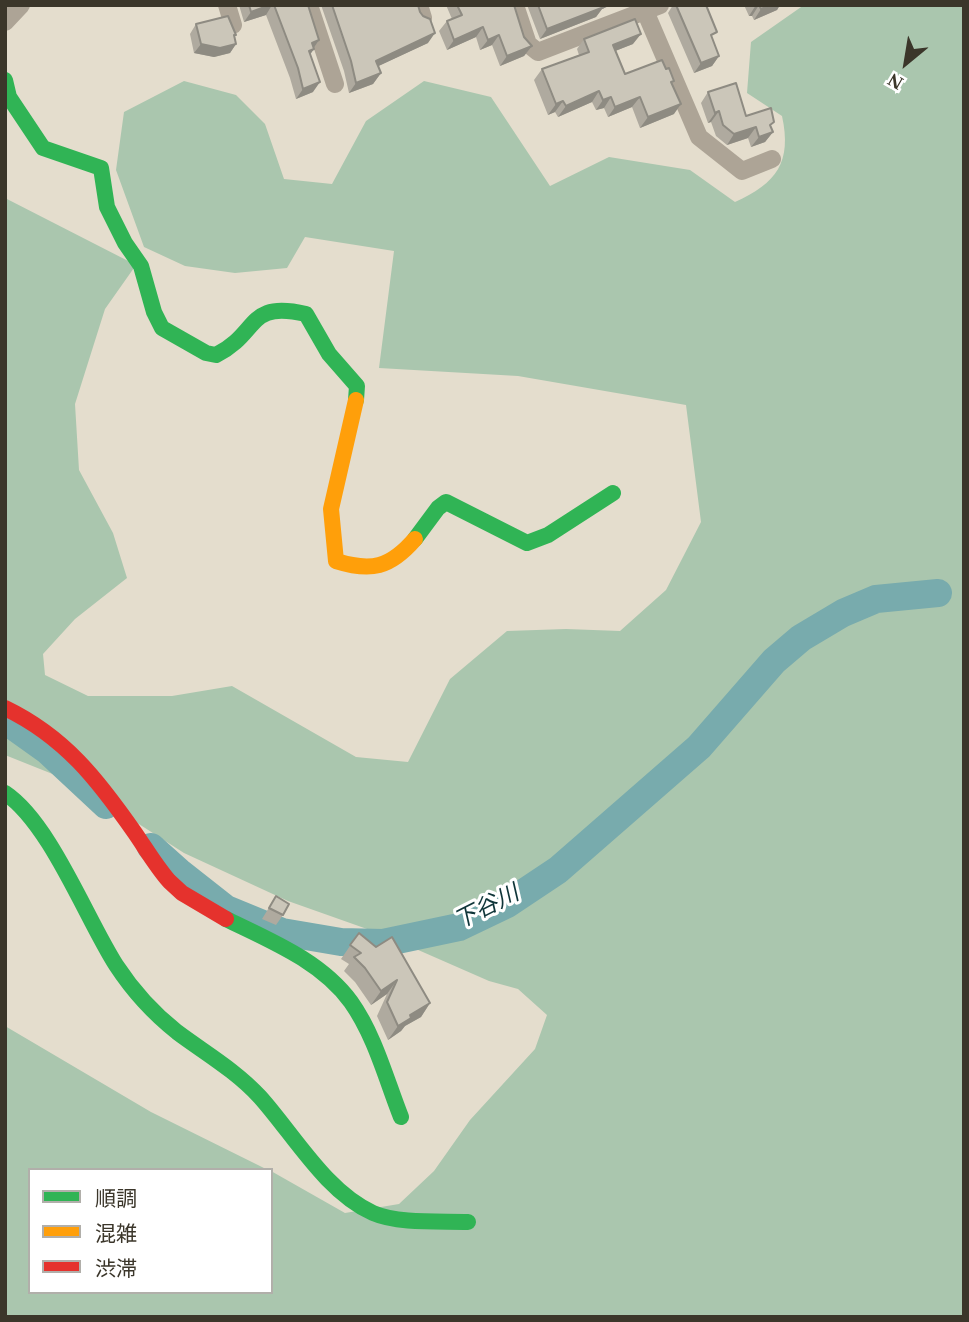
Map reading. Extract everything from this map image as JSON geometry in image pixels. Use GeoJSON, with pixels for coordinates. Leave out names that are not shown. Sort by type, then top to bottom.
{"type":"FeatureCollection","features":[{"type":"Feature","properties":{"kind":"street"},"geometry":{"type":"LineString","coordinates":[[5,23],[21,5]]}},
{"type":"Feature","properties":{"kind":"street"},"geometry":{"type":"LineString","coordinates":[[227,5],[233,25]]}},
{"type":"Feature","properties":{"kind":"street"},"geometry":{"type":"LineString","coordinates":[[309,5],[335,84]]}},
{"type":"Feature","properties":{"kind":"street"},"geometry":{"type":"LineString","coordinates":[[515,5],[528,44],[538,52],[652,8],[699,137],[742,171],[772,159]]}},
{"type":"Feature","properties":{"kind":"street"},"geometry":{"type":"LineString","coordinates":[[5,80],[9,97],[43,148],[101,168],[107,207],[141,267],[154,312],[162,328],[206,353],[216,355],[236,343],[256,318],[271,309],[296,311],[306,314],[329,354],[357,386],[331,509],[336,561],[347,566],[365,568],[397,559],[438,508],[446,502],[527,543],[548,536],[613,493]]}},
{"type":"Feature","properties":{"kind":"street"},"geometry":{"type":"LineString","coordinates":[[5,708],[51,734],[77,756],[98,780],[161,872],[181,892],[233,924],[265,937],[316,966],[345,993],[366,1030],[401,1117]]}},
{"type":"Feature","properties":{"kind":"street"},"geometry":{"type":"LineString","coordinates":[[5,793],[14,799],[42,833],[116,965],[141,1000],[176,1031],[233,1070],[260,1096],[342,1195],[375,1214],[397,1219],[468,1222]]}},
{"type":"Feature","properties":{"kind":"green space"},"geometry":{"type":"Polygon","coordinates":[[[804,5],[964,5],[964,1317],[5,1317],[5,1026],[151,1112],[264,1168],[28,1168],[28,1294],[273,1294],[273,1172],[345,1213],[399,1204],[434,1171],[470,1120],[535,1049],[547,1015],[518,989],[489,981],[384,935],[288,901],[184,853],[75,783],[5,755],[5,198],[136,265],[105,309],[75,404],[79,470],[113,533],[127,578],[75,619],[43,654],[45,675],[88,696],[172,696],[232,686],[356,757],[408,762],[450,679],[507,631],[620,631],[666,590],[701,522],[686,405],[518,376],[379,368],[394,251],[305,237],[287,268],[235,273],[185,266],[144,247],[116,170],[124,112],[184,81],[236,95],[265,124],[284,179],[332,184],[366,121],[424,81],[491,97],[550,186],[609,157],[690,170],[735,202],[771,179],[783,158],[785,146],[782,116],[747,93],[751,42],[804,5]]]}},
{"type":"Feature","properties":{"kind":"building"},"geometry":{"type":"Polygon","coordinates":[[[249,5],[270,5],[251,12],[249,5]]]}},
{"type":"Feature","properties":{"kind":"building"},"geometry":{"type":"Polygon","coordinates":[[[274,5],[308,5],[319,40],[312,43],[314,49],[309,51],[320,82],[303,89],[298,68],[274,5]]]}},
{"type":"Feature","properties":{"kind":"building"},"geometry":{"type":"Polygon","coordinates":[[[332,5],[418,5],[423,16],[430,19],[435,33],[376,61],[381,73],[356,83],[332,5]]]}},
{"type":"Feature","properties":{"kind":"building"},"geometry":{"type":"Polygon","coordinates":[[[457,5],[514,5],[524,37],[532,46],[507,56],[499,35],[488,40],[483,27],[454,40],[447,21],[462,15],[457,5]]]}},
{"type":"Feature","properties":{"kind":"building"},"geometry":{"type":"Polygon","coordinates":[[[538,5],[603,5],[604,7],[547,29],[538,5]]]}},
{"type":"Feature","properties":{"kind":"building"},"geometry":{"type":"Polygon","coordinates":[[[676,5],[706,5],[717,32],[711,35],[719,56],[701,63],[676,5]]]}},
{"type":"Feature","properties":{"kind":"building"},"geometry":{"type":"Polygon","coordinates":[[[228,16],[236,35],[236,44],[220,48],[201,44],[196,24],[228,16]]]}},
{"type":"Feature","properties":{"kind":"building"},"geometry":{"type":"Polygon","coordinates":[[[635,19],[641,34],[613,45],[625,74],[662,60],[666,69],[669,68],[674,81],[671,82],[681,104],[648,117],[640,97],[615,107],[611,97],[603,100],[599,91],[566,106],[563,101],[556,104],[542,69],[589,52],[584,39],[635,19]]]}},
{"type":"Feature","properties":{"kind":"building"},"geometry":{"type":"Polygon","coordinates":[[[736,83],[746,116],[771,108],[774,122],[770,125],[773,132],[759,137],[756,127],[734,134],[723,125],[719,111],[715,113],[708,92],[736,83]]]}},
{"type":"Feature","properties":{"kind":"building"},"geometry":{"type":"Polygon","coordinates":[[[276,896],[289,904],[283,915],[269,908],[276,896]]]}},
{"type":"Feature","properties":{"kind":"building"},"geometry":{"type":"Polygon","coordinates":[[[359,933],[376,947],[392,937],[430,1003],[398,1026],[387,1002],[397,980],[381,991],[354,957],[361,953],[350,945],[359,933]]]}},
{"type":"Feature","properties":{"kind":"waterway","name":"下谷川"},"geometry":{"type":"LineString","coordinates":[[151,847],[226,909],[282,932],[341,942],[383,943],[459,927],[507,904],[558,870],[699,747],[774,661],[801,638],[843,613],[876,599],[938,593]]}},
{"type":"Feature","properties":{"kind":"waterway","name":"下谷川"},"geometry":{"type":"LineString","coordinates":[[5,720],[47,750],[106,805]]}},
{"type":"Feature","properties":{"kind":"traffic: fast"},"geometry":{"type":"LineString","coordinates":[[5,80],[9,97],[43,148],[101,168],[107,207],[125,243],[141,266],[154,312],[162,328],[206,353],[216,355],[230,346],[263,315],[273,311],[306,314],[329,354],[357,386],[356,400]]}},
{"type":"Feature","properties":{"kind":"traffic: fast"},"geometry":{"type":"LineString","coordinates":[[415,539],[438,508],[446,502],[527,543],[548,535],[613,493]]}},
{"type":"Feature","properties":{"kind":"traffic: fast"},"geometry":{"type":"LineString","coordinates":[[5,793],[21,807],[52,848],[104,945],[136,993],[168,1025],[250,1087],[340,1191],[356,1204],[383,1217],[468,1222]]}},
{"type":"Feature","properties":{"kind":"traffic: fast"},"geometry":{"type":"LineString","coordinates":[[226,919],[294,953],[339,988],[367,1029],[401,1117]]}},
{"type":"Feature","properties":{"kind":"traffic: slow"},"geometry":{"type":"LineString","coordinates":[[356,400],[331,509],[336,561],[370,567],[379,565],[397,556],[415,539]]}},
{"type":"Feature","properties":{"kind":"traffic: jam"},"geometry":{"type":"LineString","coordinates":[[5,708],[63,746],[108,795],[169,881],[182,893],[226,919]]}}]}
